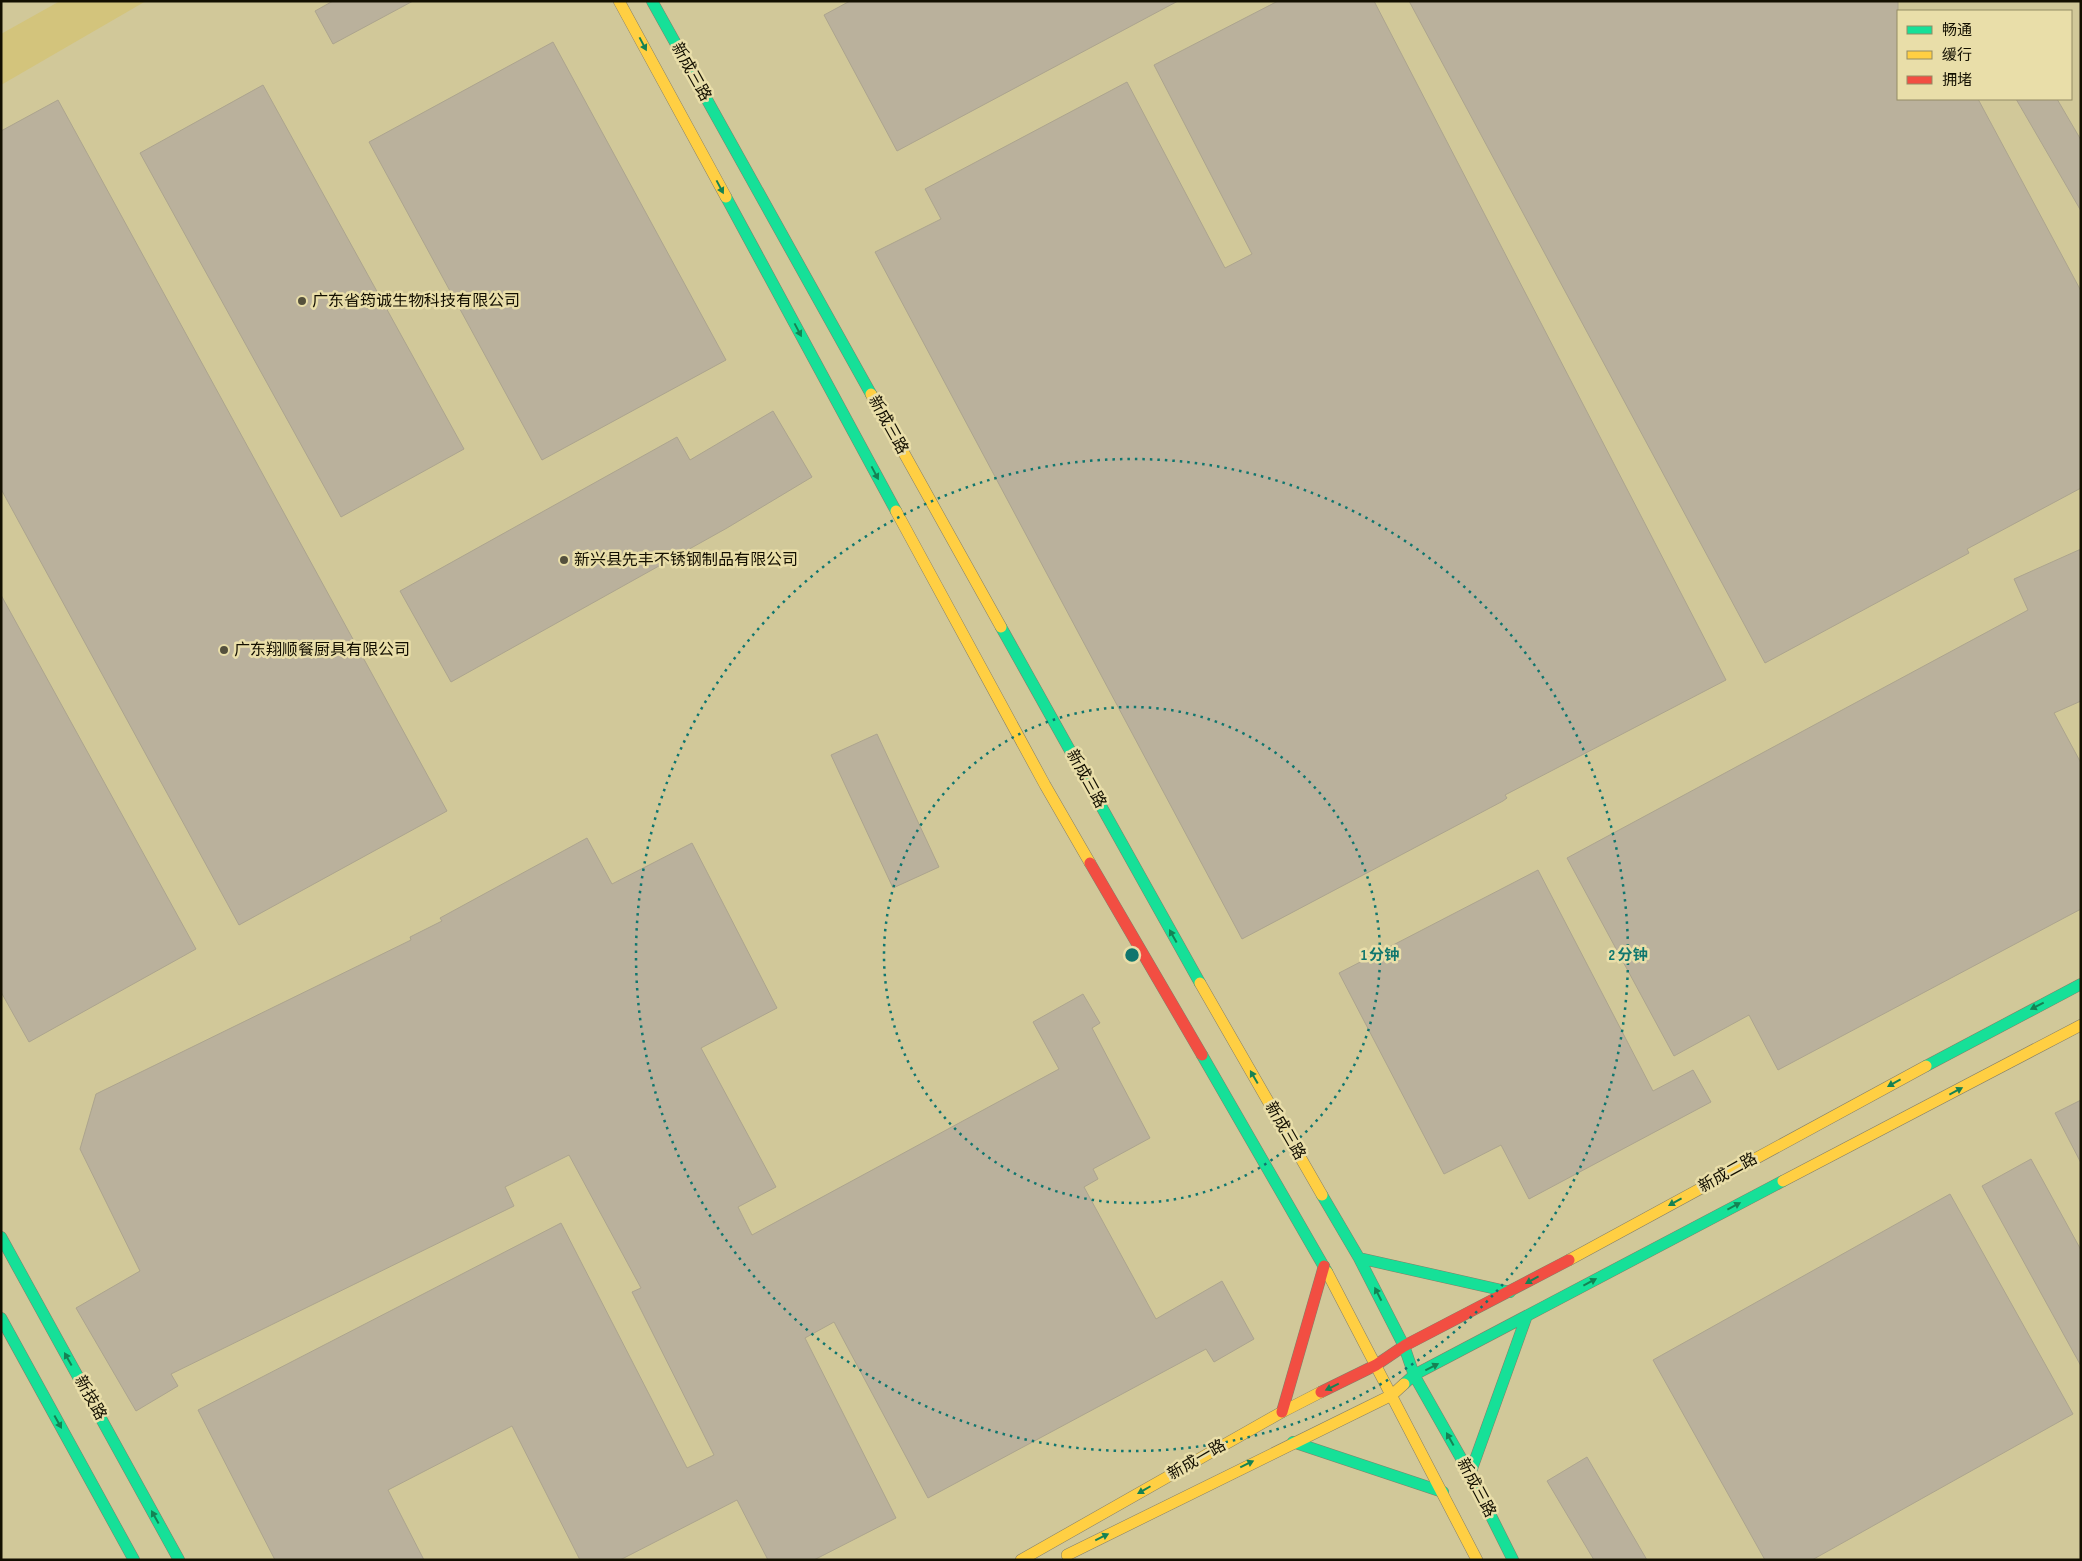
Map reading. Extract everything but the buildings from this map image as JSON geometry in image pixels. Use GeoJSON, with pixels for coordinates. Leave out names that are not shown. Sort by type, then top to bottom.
{"type":"FeatureCollection","features":[{"type":"Feature","properties":{"kind":"street","name":"新成三路"},"geometry":{"type":"LineString","coordinates":[[619,1],[1045,785],[1324,1266],[1477,1560]]}},
{"type":"Feature","properties":{"kind":"street","name":"新成三路"},"geometry":{"type":"LineString","coordinates":[[652,1],[1214,1009],[1359,1258],[1404,1346],[1414,1375],[1470,1474],[1513,1560]]}},
{"type":"Feature","properties":{"kind":"street","name":"新成二路"},"geometry":{"type":"LineString","coordinates":[[1376,1365],[1404,1346],[1510,1292],[1995,1028],[2081,984]]}},
{"type":"Feature","properties":{"kind":"street","name":"新成二路"},"geometry":{"type":"LineString","coordinates":[[1392,1395],[1414,1375],[1526,1318],[1597,1278],[2081,1025]]}},
{"type":"Feature","properties":{"kind":"street","name":"新技路"},"geometry":{"type":"LineString","coordinates":[[1,1237],[179,1560]]}},
{"type":"Feature","properties":{"kind":"street"},"geometry":{"type":"LineString","coordinates":[[1359,1258],[1510,1292]]}},
{"type":"Feature","properties":{"kind":"street"},"geometry":{"type":"LineString","coordinates":[[1282,1412],[1324,1266]]}},
{"type":"Feature","properties":{"kind":"street"},"geometry":{"type":"LineString","coordinates":[[1,1318],[134,1560]]}},
{"type":"Feature","properties":{"kind":"street"},"geometry":{"type":"LineString","coordinates":[[1470,1474],[1526,1318]]}},
{"type":"Feature","properties":{"kind":"street","name":"新成一路"},"geometry":{"type":"LineString","coordinates":[[1020,1560],[1282,1412],[1376,1365]]}},
{"type":"Feature","properties":{"kind":"street","name":"新成一路"},"geometry":{"type":"LineString","coordinates":[[1059,1560],[1293,1442],[1392,1395]]}},
{"type":"Feature","properties":{"kind":"street"},"geometry":{"type":"LineString","coordinates":[[1293,1442],[1443,1492]]}},
{"type":"Feature","properties":{"kind":"shaded area"},"geometry":{"type":"Polygon","coordinates":[[[1,1],[2081,1],[2081,1560],[1,1560],[1,1]]]}},
{"type":"Feature","properties":{"kind":"shaded area"},"geometry":{"type":"Polygon","coordinates":[[[60,1],[146,1],[1,85],[1,34],[60,1]]]}},
{"type":"Feature","properties":{"kind":"traffic: fast"},"geometry":{"type":"LineString","coordinates":[[652,1],[871,394]]}},
{"type":"Feature","properties":{"kind":"traffic: fast"},"geometry":{"type":"LineString","coordinates":[[726,197],[896,511]]}},
{"type":"Feature","properties":{"kind":"traffic: fast"},"geometry":{"type":"LineString","coordinates":[[1001,627],[1200,983]]}},
{"type":"Feature","properties":{"kind":"traffic: fast"},"geometry":{"type":"LineString","coordinates":[[1926,1066],[2081,984]]}},
{"type":"Feature","properties":{"kind":"traffic: fast"},"geometry":{"type":"LineString","coordinates":[[1202,1055],[1327,1272]]}},
{"type":"Feature","properties":{"kind":"traffic: fast"},"geometry":{"type":"LineString","coordinates":[[1404,1384],[1414,1375],[1783,1181]]}},
{"type":"Feature","properties":{"kind":"traffic: fast"},"geometry":{"type":"LineString","coordinates":[[1322,1195],[1359,1258],[1404,1346],[1414,1375],[1470,1474],[1513,1560]]}},
{"type":"Feature","properties":{"kind":"traffic: fast"},"geometry":{"type":"LineString","coordinates":[[1,1237],[179,1560]]}},
{"type":"Feature","properties":{"kind":"traffic: fast"},"geometry":{"type":"LineString","coordinates":[[1359,1258],[1510,1292]]}},
{"type":"Feature","properties":{"kind":"traffic: fast"},"geometry":{"type":"LineString","coordinates":[[1,1318],[134,1560]]}},
{"type":"Feature","properties":{"kind":"traffic: fast"},"geometry":{"type":"LineString","coordinates":[[1470,1474],[1526,1318]]}},
{"type":"Feature","properties":{"kind":"traffic: fast"},"geometry":{"type":"LineString","coordinates":[[1293,1442],[1443,1492]]}},
{"type":"Feature","properties":{"kind":"traffic: slow"},"geometry":{"type":"LineString","coordinates":[[619,1],[726,197]]}},
{"type":"Feature","properties":{"kind":"traffic: slow"},"geometry":{"type":"LineString","coordinates":[[871,394],[1001,627]]}},
{"type":"Feature","properties":{"kind":"traffic: slow"},"geometry":{"type":"LineString","coordinates":[[896,511],[1045,785],[1090,863]]}},
{"type":"Feature","properties":{"kind":"traffic: slow"},"geometry":{"type":"LineString","coordinates":[[1200,983],[1322,1195]]}},
{"type":"Feature","properties":{"kind":"traffic: slow"},"geometry":{"type":"LineString","coordinates":[[1783,1181],[2081,1025]]}},
{"type":"Feature","properties":{"kind":"traffic: slow"},"geometry":{"type":"LineString","coordinates":[[1569,1260],[1926,1066]]}},
{"type":"Feature","properties":{"kind":"traffic: slow"},"geometry":{"type":"LineString","coordinates":[[1327,1272],[1477,1560]]}},
{"type":"Feature","properties":{"kind":"traffic: slow"},"geometry":{"type":"LineString","coordinates":[[1067,1555],[1392,1395],[1404,1384]]}},
{"type":"Feature","properties":{"kind":"traffic: slow"},"geometry":{"type":"LineString","coordinates":[[1021,1560],[1282,1412],[1321,1392]]}},
{"type":"Feature","properties":{"kind":"traffic: jam"},"geometry":{"type":"LineString","coordinates":[[1090,863],[1202,1055]]}},
{"type":"Feature","properties":{"kind":"traffic: jam"},"geometry":{"type":"LineString","coordinates":[[1321,1392],[1376,1365],[1404,1346],[1569,1260]]}},
{"type":"Feature","properties":{"kind":"traffic: jam"},"geometry":{"type":"LineString","coordinates":[[1282,1412],[1324,1266]]}},
{"type":"Feature","properties":{"kind":"place","name":"广东省筠诚生物科技有限公司"},"geometry":{"type":"Point","coordinates":[302,301]}},
{"type":"Feature","properties":{"kind":"place","name":"新兴县先丰不锈钢制品有限公司"},"geometry":{"type":"Point","coordinates":[564,560]}},
{"type":"Feature","properties":{"kind":"place","name":"广东翔顺餐厨具有限公司"},"geometry":{"type":"Point","coordinates":[224,650]}}]}
